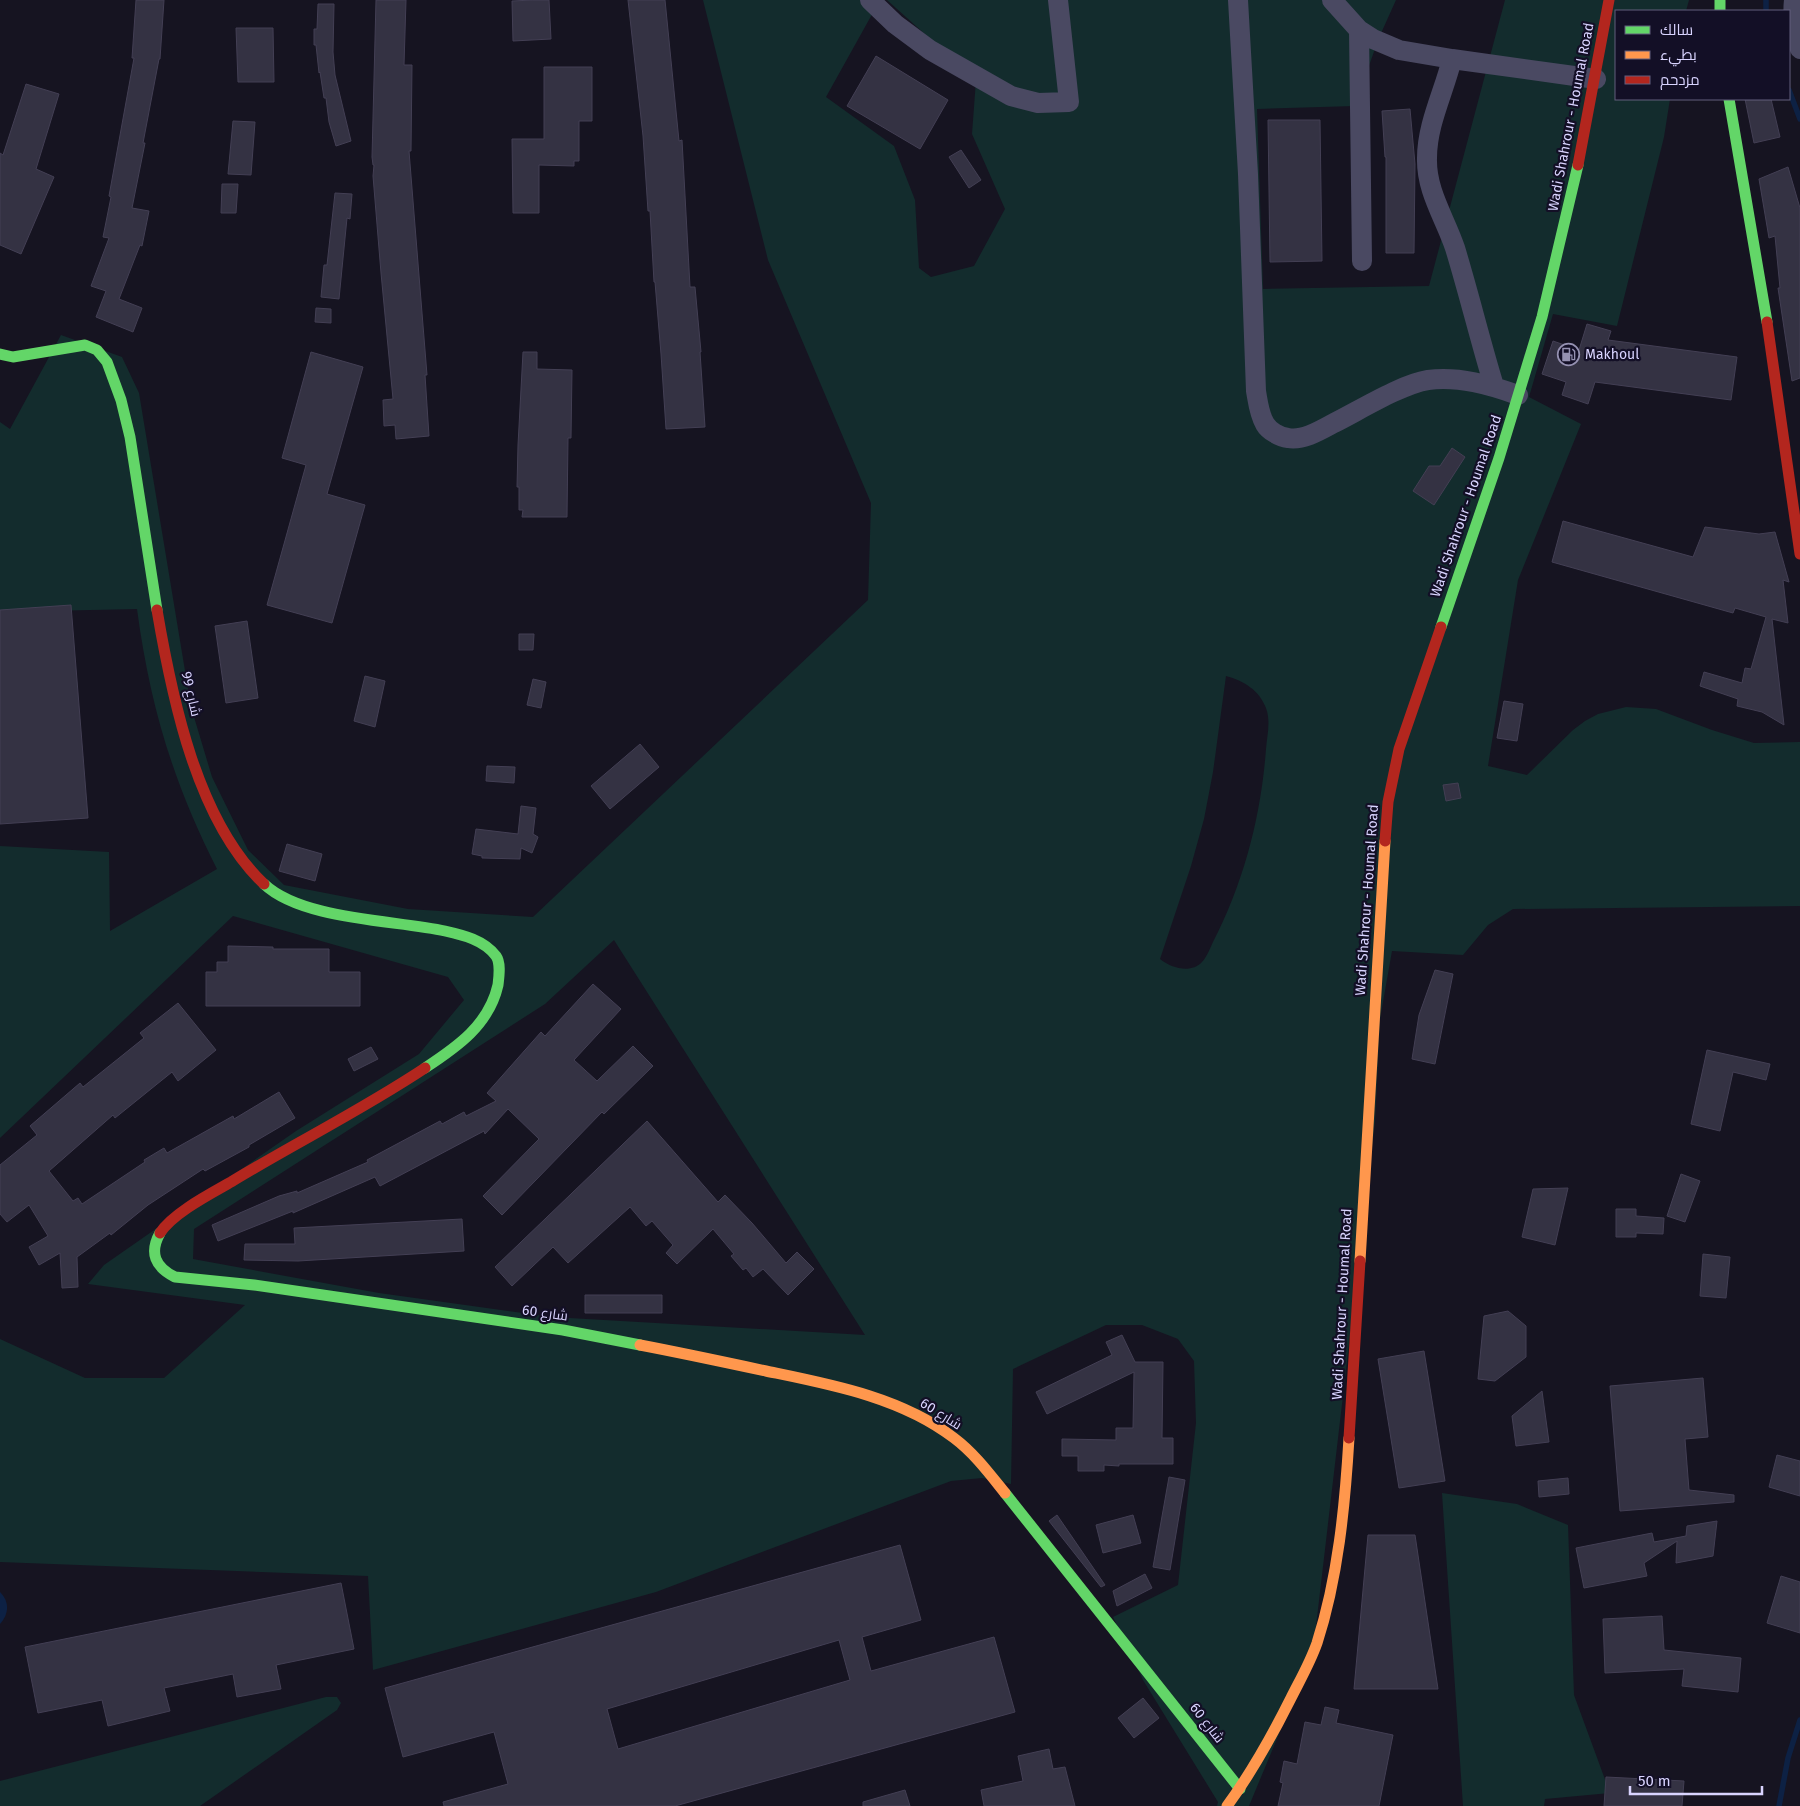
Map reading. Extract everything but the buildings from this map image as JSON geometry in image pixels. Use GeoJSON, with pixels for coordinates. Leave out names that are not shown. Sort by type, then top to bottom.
{"type":"FeatureCollection","features":[{"type":"Feature","properties":{"kind":"street"},"geometry":{"type":"LineString","coordinates":[[870,0],[895,24],[930,50],[1011,96],[1038,103],[1069,102],[1058,0]]}},
{"type":"Feature","properties":{"kind":"street"},"geometry":{"type":"LineString","coordinates":[[1238,0],[1248,174],[1256,391],[1260,412],[1266,426],[1278,435],[1289,438],[1304,436],[1321,430],[1409,386],[1427,380],[1471,382],[1494,386],[1518,395]]}},
{"type":"Feature","properties":{"kind":"street"},"geometry":{"type":"LineString","coordinates":[[1332,0],[1360,30],[1373,39],[1399,50],[1596,79]]}},
{"type":"Feature","properties":{"kind":"street","name":"Wadi Shahrour - Houmal Road"},"geometry":{"type":"LineString","coordinates":[[1227,1806],[1240,1789],[1272,1736],[1301,1678],[1316,1644],[1332,1583],[1343,1518],[1348,1462],[1382,868],[1388,802],[1399,749],[1499,458],[1542,317],[1564,228],[1596,79],[1609,0]]}},
{"type":"Feature","properties":{"kind":"street"},"geometry":{"type":"LineString","coordinates":[[1794,0],[1792,12],[1800,49]]}},
{"type":"Feature","properties":{"kind":"street"},"geometry":{"type":"LineString","coordinates":[[1360,30],[1362,261]]}},
{"type":"Feature","properties":{"kind":"street"},"geometry":{"type":"LineString","coordinates":[[1452,59],[1427,142],[1426,160],[1437,207],[1453,243],[1465,280],[1494,386]]}},
{"type":"Feature","properties":{"kind":"street"},"geometry":{"type":"LineString","coordinates":[[1729,100],[1761,281],[1800,554]]}},
{"type":"Feature","properties":{"kind":"street","name":"شارع 99"},"geometry":{"type":"LineString","coordinates":[[0,354],[13,357],[85,345],[94,347],[108,364],[124,415],[152,581],[168,663],[183,725],[198,776],[215,815],[236,852],[258,879],[280,897],[298,905],[323,912],[420,926],[460,935],[485,943],[497,957]]}},
{"type":"Feature","properties":{"kind":"street","name":"شارع 60"},"geometry":{"type":"LineString","coordinates":[[497,957],[498,977],[494,999],[486,1017],[464,1039],[440,1059],[394,1090],[340,1122],[274,1156],[209,1195],[168,1223],[158,1236],[154,1248],[156,1264],[166,1273],[175,1277],[254,1285],[563,1330],[683,1353],[796,1377],[862,1394],[901,1407],[927,1420],[953,1437],[975,1456],[1000,1484],[1240,1789]]}},
{"type":"Feature","properties":{"kind":"green space"},"geometry":{"type":"Polygon","coordinates":[[[703,0],[880,0],[826,97],[894,146],[915,200],[919,268],[931,277],[974,266],[1005,209],[972,134],[976,80],[887,0],[1396,0],[1378,40],[1355,106],[1257,109],[1263,289],[1429,286],[1505,0],[1689,0],[1686,10],[1615,10],[1615,100],[1670,100],[1664,137],[1617,326],[1553,314],[1529,397],[1581,424],[1518,580],[1488,766],[1527,775],[1573,730],[1585,721],[1598,714],[1626,707],[1656,709],[1754,743],[1800,742],[1800,906],[1513,909],[1488,925],[1463,955],[1392,951],[1380,1019],[1375,1122],[1313,1652],[1249,1806],[1217,1806],[1218,1802],[1143,1680],[1113,1617],[1178,1585],[1196,1423],[1194,1361],[1178,1339],[1142,1325],[1106,1325],[1013,1369],[1011,1484],[982,1478],[951,1481],[656,1592],[373,1670],[368,1576],[0,1562],[0,1339],[85,1378],[164,1378],[245,1305],[88,1284],[104,1265],[296,1131],[419,1054],[464,1000],[448,977],[233,916],[0,1138],[0,846],[109,852],[110,931],[217,869],[201,837],[165,743],[149,678],[137,609],[0,612],[0,422],[10,429],[61,335],[122,357],[139,393],[191,707],[212,777],[248,850],[284,885],[408,909],[533,917],[868,600],[871,503],[768,260],[703,0]],[[1226,676],[1213,772],[1204,819],[1191,866],[1160,959],[1175,967],[1192,968],[1202,962],[1207,955],[1234,896],[1255,824],[1264,774],[1268,718],[1266,708],[1259,696],[1250,687],[1226,676]],[[614,940],[545,1004],[194,1229],[193,1259],[379,1293],[552,1317],[865,1335],[614,940]]]}},
{"type":"Feature","properties":{"kind":"green space"},"geometry":{"type":"Polygon","coordinates":[[[1442,1493],[1517,1504],[1568,1525],[1574,1695],[1610,1793],[1545,1799],[1544,1806],[1463,1806],[1442,1493]]]}},
{"type":"Feature","properties":{"kind":"green space"},"geometry":{"type":"Polygon","coordinates":[[[326,1697],[337,1697],[341,1703],[337,1710],[200,1806],[0,1806],[0,1781],[326,1697]]]}},
{"type":"Feature","properties":{"kind":"water"},"geometry":{"type":"Polygon","coordinates":[[[0,1592],[7,1604],[7,1612],[0,1624],[0,1592]]]}},
{"type":"Feature","properties":{"kind":"waterway"},"geometry":{"type":"LineString","coordinates":[[1766,0],[1766,10]]}},
{"type":"Feature","properties":{"kind":"waterway"},"geometry":{"type":"LineString","coordinates":[[1790,93],[1800,119]]}},
{"type":"Feature","properties":{"kind":"waterway"},"geometry":{"type":"LineString","coordinates":[[1779,1806],[1788,1758],[1800,1720]]}},
{"type":"Feature","properties":{"kind":"traffic: fast"},"geometry":{"type":"LineString","coordinates":[[1720,0],[1720,10]]}},
{"type":"Feature","properties":{"kind":"traffic: fast"},"geometry":{"type":"LineString","coordinates":[[1729,100],[1767,322]]}},
{"type":"Feature","properties":{"kind":"traffic: fast"},"geometry":{"type":"LineString","coordinates":[[1441,627],[1499,458],[1542,317],[1578,165]]}},
{"type":"Feature","properties":{"kind":"traffic: fast"},"geometry":{"type":"LineString","coordinates":[[0,354],[13,357],[85,345],[97,350],[107,362],[121,400],[130,437],[157,610]]}},
{"type":"Feature","properties":{"kind":"traffic: fast"},"geometry":{"type":"LineString","coordinates":[[264,884],[281,896],[301,905],[325,912],[445,931],[466,936],[491,950],[498,959],[499,974],[494,999],[487,1012],[470,1034],[449,1052],[425,1068]]}},
{"type":"Feature","properties":{"kind":"traffic: fast"},"geometry":{"type":"LineString","coordinates":[[160,1233],[155,1247],[156,1259],[163,1269],[175,1277],[254,1285],[563,1330],[640,1345]]}},
{"type":"Feature","properties":{"kind":"traffic: fast"},"geometry":{"type":"LineString","coordinates":[[1005,1493],[1240,1789]]}},
{"type":"Feature","properties":{"kind":"traffic: slow"},"geometry":{"type":"LineString","coordinates":[[1360,1261],[1385,841]]}},
{"type":"Feature","properties":{"kind":"traffic: slow"},"geometry":{"type":"LineString","coordinates":[[640,1345],[814,1381],[888,1402],[911,1412],[954,1438],[975,1457],[1005,1493]]}},
{"type":"Feature","properties":{"kind":"traffic: slow"},"geometry":{"type":"LineString","coordinates":[[1227,1806],[1269,1740],[1305,1671],[1317,1643],[1335,1568],[1345,1490],[1349,1438]]}},
{"type":"Feature","properties":{"kind":"traffic: jam"},"geometry":{"type":"LineString","coordinates":[[1578,165],[1609,0]]}},
{"type":"Feature","properties":{"kind":"traffic: jam"},"geometry":{"type":"LineString","coordinates":[[1767,322],[1800,554]]}},
{"type":"Feature","properties":{"kind":"traffic: jam"},"geometry":{"type":"LineString","coordinates":[[157,610],[180,719],[205,793],[221,827],[241,858],[264,884]]}},
{"type":"Feature","properties":{"kind":"traffic: jam"},"geometry":{"type":"LineString","coordinates":[[1385,841],[1388,802],[1399,749],[1441,627]]}},
{"type":"Feature","properties":{"kind":"traffic: jam"},"geometry":{"type":"LineString","coordinates":[[160,1233],[174,1218],[192,1205],[377,1098],[425,1068]]}},
{"type":"Feature","properties":{"kind":"traffic: jam"},"geometry":{"type":"LineString","coordinates":[[1349,1438],[1360,1261]]}},
{"type":"Feature","properties":{"kind":"place","name":"Makhoul"},"geometry":{"type":"Point","coordinates":[1569,354]}}]}
